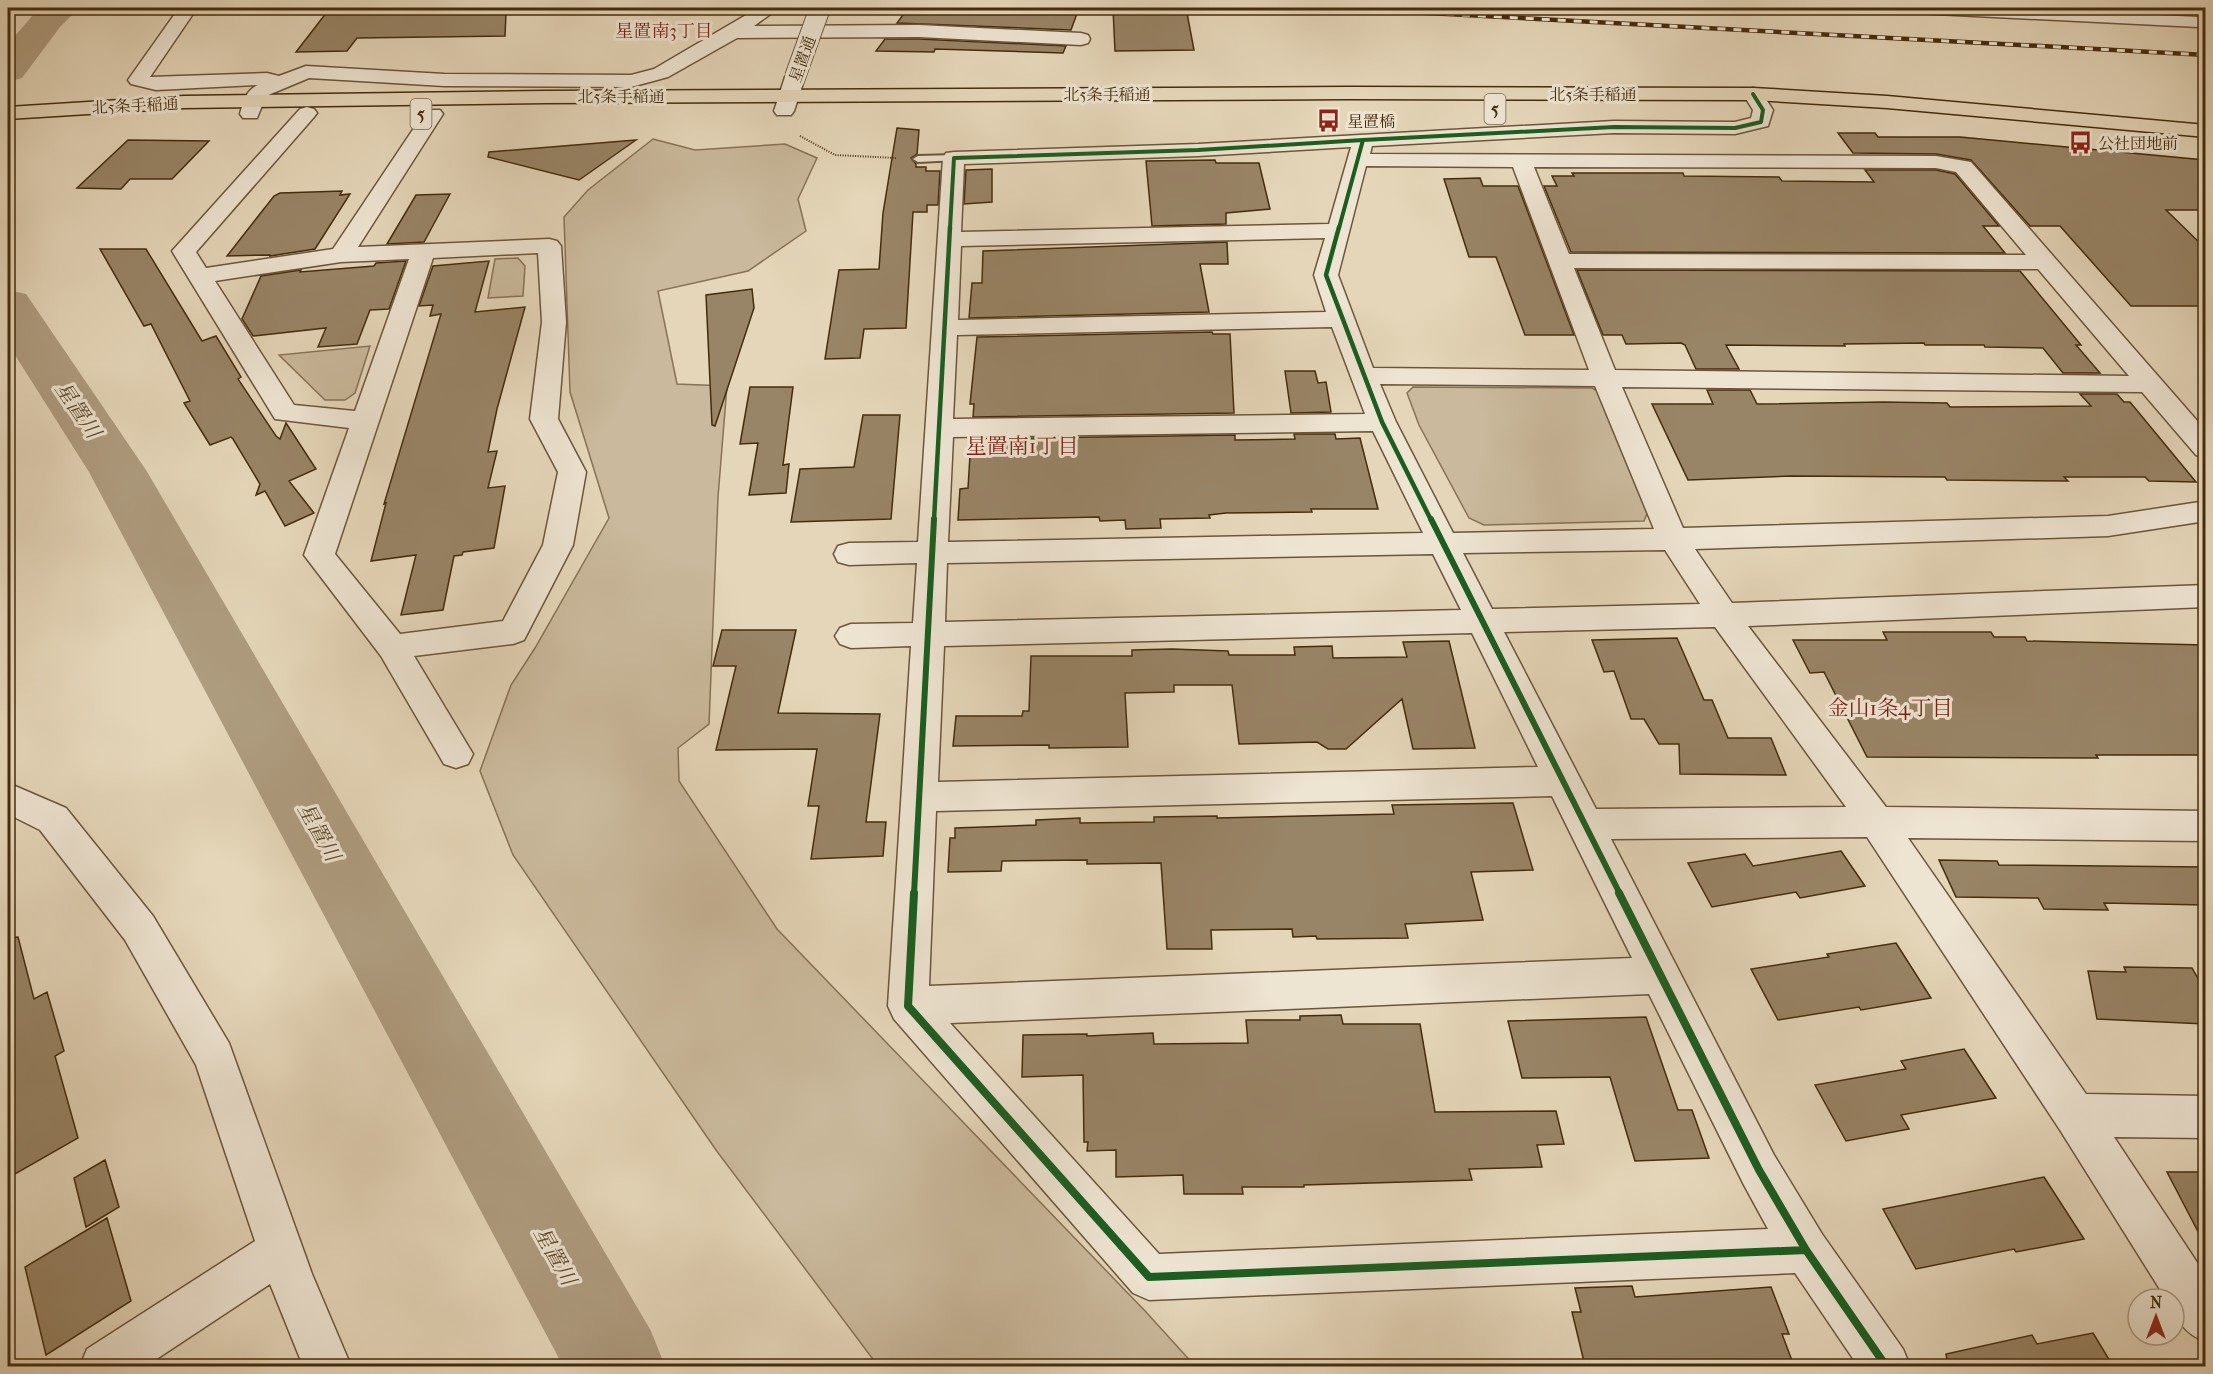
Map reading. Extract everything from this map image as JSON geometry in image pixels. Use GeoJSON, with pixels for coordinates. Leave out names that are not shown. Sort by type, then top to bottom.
{"type":"FeatureCollection","features":[{"type":"Feature","properties":{"kind":"highway","name":"北5条手稲通"},"geometry":{"type":"LineString","coordinates":[[8,113],[184,102],[307,113],[433,114],[789,94]]}},
{"type":"Feature","properties":{"kind":"highway","name":"北5条手稲通"},"geometry":{"type":"LineString","coordinates":[[8,128],[251,108],[789,94],[1887,102],[2205,131]]}},
{"type":"Feature","properties":{"kind":"highway","name":"北5条手稲通"},"geometry":{"type":"LineString","coordinates":[[1758,102],[2205,145]]}},
{"type":"Feature","properties":{"kind":"street"},"geometry":{"type":"LineString","coordinates":[[188,8],[138,80],[156,84],[267,79],[281,83]]}},
{"type":"Feature","properties":{"kind":"street"},"geometry":{"type":"LineString","coordinates":[[251,108],[259,92],[306,72],[444,80],[631,81],[661,73],[770,8]]}},
{"type":"Feature","properties":{"kind":"street","name":"星置通"},"geometry":{"type":"LineString","coordinates":[[789,94],[820,8]]}},
{"type":"Feature","properties":{"kind":"street"},"geometry":{"type":"LineString","coordinates":[[1915,8],[2048,11],[2198,22],[2184,8]]}},
{"type":"Feature","properties":{"kind":"street"},"geometry":{"type":"LineString","coordinates":[[733,32],[919,31],[1081,39]]}},
{"type":"Feature","properties":{"kind":"street"},"geometry":{"type":"LineString","coordinates":[[1361,150],[1614,127],[1735,128],[1761,122],[1758,102]]}},
{"type":"Feature","properties":{"kind":"street"},"geometry":{"type":"LineString","coordinates":[[307,113],[184,251],[285,413],[367,421]]}},
{"type":"Feature","properties":{"kind":"street"},"geometry":{"type":"LineString","coordinates":[[341,255],[433,114]]}},
{"type":"Feature","properties":{"kind":"street"},"geometry":{"type":"LineString","coordinates":[[1806,1250],[1149,1276],[908,1006],[954,158],[1198,150],[1361,150],[1521,161],[1936,162],[1963,167],[2205,449]]}},
{"type":"Feature","properties":{"kind":"street"},"geometry":{"type":"LineString","coordinates":[[1361,150],[1326,275],[1382,422],[1759,1170],[1806,1250],[1886,1366]]}},
{"type":"Feature","properties":{"kind":"street"},"geometry":{"type":"LineString","coordinates":[[1521,161],[1605,378],[1673,539],[1723,615],[1877,822],[2075,1115],[2205,1320]]}},
{"type":"Feature","properties":{"kind":"street"},"geometry":{"type":"LineString","coordinates":[[950,239],[1337,231]]}},
{"type":"Feature","properties":{"kind":"street"},"geometry":{"type":"LineString","coordinates":[[200,276],[341,255],[549,246],[554,322],[544,419],[572,472],[558,545],[513,632],[392,647]]}},
{"type":"Feature","properties":{"kind":"street"},"geometry":{"type":"LineString","coordinates":[[424,250],[320,555],[392,647],[456,754]]}},
{"type":"Feature","properties":{"kind":"street"},"geometry":{"type":"LineString","coordinates":[[1561,261],[2045,262]]}},
{"type":"Feature","properties":{"kind":"street"},"geometry":{"type":"LineString","coordinates":[[945,328],[1341,319]]}},
{"type":"Feature","properties":{"kind":"street"},"geometry":{"type":"LineString","coordinates":[[1366,376],[2150,384]]}},
{"type":"Feature","properties":{"kind":"street"},"geometry":{"type":"LineString","coordinates":[[940,428],[1382,422]]}},
{"type":"Feature","properties":{"kind":"street"},"geometry":{"type":"LineString","coordinates":[[849,554],[1673,539],[2108,526],[2205,511]]}},
{"type":"Feature","properties":{"kind":"street"},"geometry":{"type":"LineString","coordinates":[[850,636],[1723,615],[2205,596]]}},
{"type":"Feature","properties":{"kind":"street"},"geometry":{"type":"LineString","coordinates":[[920,797],[1564,781]]}},
{"type":"Feature","properties":{"kind":"street"},"geometry":{"type":"LineString","coordinates":[[8,798],[53,819],[139,928],[214,1057],[281,1250],[327,1366]]}},
{"type":"Feature","properties":{"kind":"street"},"geometry":{"type":"LineString","coordinates":[[1586,824],[1877,822],[2205,826]]}},
{"type":"Feature","properties":{"kind":"street"},"geometry":{"type":"LineString","coordinates":[[908,1006],[1661,975]]}},
{"type":"Feature","properties":{"kind":"street"},"geometry":{"type":"LineString","coordinates":[[2075,1115],[2205,1117]]}},
{"type":"Feature","properties":{"kind":"street"},"geometry":{"type":"LineString","coordinates":[[104,1366],[281,1250]]}},
{"type":"Feature","properties":{"kind":"lane"},"geometry":{"type":"LineString","coordinates":[[918,159],[954,158]]}},
{"type":"Feature","properties":{"kind":"path"},"geometry":{"type":"LineString","coordinates":[[800,136],[835,154],[918,159]]}},
{"type":"Feature","properties":{"kind":"shaded area"},"geometry":{"type":"Polygon","coordinates":[[[653,139],[695,150],[785,144],[817,158],[798,199],[806,231],[748,271],[658,291],[677,384],[727,386],[718,497],[709,724],[678,748],[679,781],[777,929],[1146,1312],[1195,1366],[878,1366],[716,1150],[513,855],[480,771],[511,685],[535,648],[609,518],[570,392],[564,217],[588,190],[653,139]]]}},
{"type":"Feature","properties":{"kind":"shaded area"},"geometry":{"type":"Polygon","coordinates":[[[518,258],[525,266],[523,296],[488,298],[495,259],[518,258]]]}},
{"type":"Feature","properties":{"kind":"shaded area"},"geometry":{"type":"Polygon","coordinates":[[[370,346],[355,393],[345,400],[325,400],[279,355],[370,346]]]}},
{"type":"Feature","properties":{"kind":"shaded area"},"geometry":{"type":"Polygon","coordinates":[[[1413,387],[1592,388],[1603,394],[1648,511],[1644,521],[1484,525],[1469,518],[1419,425],[1407,393],[1413,387]]]}},
{"type":"Feature","properties":{"kind":"building"},"geometry":{"type":"Polygon","coordinates":[[[330,8],[464,8],[461,11],[506,13],[505,36],[357,38],[347,51],[296,52],[330,8]]]}},
{"type":"Feature","properties":{"kind":"building"},"geometry":{"type":"Polygon","coordinates":[[[908,8],[1079,8],[1071,30],[897,23],[908,8]]]}},
{"type":"Feature","properties":{"kind":"building"},"geometry":{"type":"Polygon","coordinates":[[[1113,9],[1187,13],[1194,50],[1115,51],[1113,9]]]}},
{"type":"Feature","properties":{"kind":"building"},"geometry":{"type":"Polygon","coordinates":[[[885,39],[1066,46],[1063,53],[935,49],[934,52],[876,51],[885,39]]]}},
{"type":"Feature","properties":{"kind":"building"},"geometry":{"type":"Polygon","coordinates":[[[897,128],[919,130],[917,154],[911,158],[916,167],[926,167],[926,171],[940,171],[938,205],[927,205],[927,212],[913,212],[906,328],[864,329],[860,358],[825,359],[839,270],[879,269],[883,213],[897,128]]]}},
{"type":"Feature","properties":{"kind":"building"},"geometry":{"type":"Polygon","coordinates":[[[1838,133],[1875,133],[1878,137],[1960,137],[2205,160],[2205,210],[2166,210],[2205,248],[2205,306],[2131,306],[2060,226],[2030,226],[1971,160],[1936,154],[1853,153],[1838,133]]]}},
{"type":"Feature","properties":{"kind":"building"},"geometry":{"type":"Polygon","coordinates":[[[128,140],[209,141],[172,179],[130,179],[121,189],[77,188],[128,140]]]}},
{"type":"Feature","properties":{"kind":"building"},"geometry":{"type":"Polygon","coordinates":[[[636,140],[579,180],[488,157],[489,152],[636,140]]]}},
{"type":"Feature","properties":{"kind":"building"},"geometry":{"type":"Polygon","coordinates":[[[1215,160],[1216,163],[1259,163],[1270,209],[1226,213],[1226,224],[1152,226],[1146,161],[1215,160]]]}},
{"type":"Feature","properties":{"kind":"building"},"geometry":{"type":"Polygon","coordinates":[[[992,169],[992,202],[964,204],[966,170],[992,169]]]}},
{"type":"Feature","properties":{"kind":"building"},"geometry":{"type":"Polygon","coordinates":[[[1865,170],[1936,170],[1955,174],[1999,226],[1983,226],[2005,253],[1571,252],[1544,186],[1557,186],[1552,176],[1574,176],[1572,173],[1683,173],[1684,176],[1779,177],[1782,181],[1874,182],[1865,170]]]}},
{"type":"Feature","properties":{"kind":"building"},"geometry":{"type":"Polygon","coordinates":[[[1480,178],[1483,186],[1518,186],[1574,335],[1525,335],[1496,257],[1469,257],[1444,179],[1480,178]]]}},
{"type":"Feature","properties":{"kind":"building"},"geometry":{"type":"Polygon","coordinates":[[[342,191],[340,195],[350,194],[315,249],[270,256],[227,256],[274,196],[280,193],[342,191]]]}},
{"type":"Feature","properties":{"kind":"building"},"geometry":{"type":"Polygon","coordinates":[[[450,194],[424,242],[387,244],[416,195],[450,194]]]}},
{"type":"Feature","properties":{"kind":"building"},"geometry":{"type":"Polygon","coordinates":[[[1227,242],[1228,264],[1200,264],[1209,312],[969,318],[972,283],[982,283],[983,251],[1227,242]]]}},
{"type":"Feature","properties":{"kind":"building"},"geometry":{"type":"Polygon","coordinates":[[[100,249],[146,249],[202,341],[216,336],[241,377],[238,379],[276,436],[280,439],[286,423],[316,469],[289,481],[314,513],[285,526],[265,491],[256,495],[260,484],[233,439],[231,437],[210,445],[184,403],[190,401],[151,324],[144,326],[100,249]]]}},
{"type":"Feature","properties":{"kind":"building"},"geometry":{"type":"Polygon","coordinates":[[[406,261],[389,309],[370,310],[357,344],[318,347],[326,328],[253,336],[242,319],[261,276],[301,270],[300,272],[374,266],[376,263],[406,261]]]}},
{"type":"Feature","properties":{"kind":"building"},"geometry":{"type":"Polygon","coordinates":[[[489,261],[475,312],[525,307],[497,409],[488,452],[497,451],[488,488],[505,486],[494,548],[463,552],[462,555],[454,556],[443,610],[401,615],[416,555],[371,561],[386,503],[384,504],[441,314],[430,316],[433,305],[419,306],[433,266],[489,261]]]}},
{"type":"Feature","properties":{"kind":"building"},"geometry":{"type":"Polygon","coordinates":[[[1577,270],[2020,271],[2081,345],[2076,345],[2100,373],[2063,373],[2043,348],[1925,345],[1924,343],[1844,344],[1845,346],[1726,345],[1739,369],[1696,369],[1685,345],[1681,343],[1626,344],[1622,335],[1603,335],[1577,270]]]}},
{"type":"Feature","properties":{"kind":"building"},"geometry":{"type":"Polygon","coordinates":[[[752,289],[754,308],[715,426],[712,425],[706,295],[752,289]]]}},
{"type":"Feature","properties":{"kind":"building"},"geometry":{"type":"Polygon","coordinates":[[[1212,332],[1213,334],[1230,334],[1234,413],[973,417],[974,404],[970,404],[977,337],[1212,332]]]}},
{"type":"Feature","properties":{"kind":"building"},"geometry":{"type":"Polygon","coordinates":[[[1285,371],[1315,371],[1318,383],[1326,382],[1331,412],[1291,413],[1285,371]]]}},
{"type":"Feature","properties":{"kind":"building"},"geometry":{"type":"Polygon","coordinates":[[[750,387],[793,387],[783,465],[789,464],[786,493],[749,495],[758,443],[740,444],[750,387]]]}},
{"type":"Feature","properties":{"kind":"building"},"geometry":{"type":"Polygon","coordinates":[[[1707,390],[1750,390],[1757,404],[1883,402],[1947,403],[1950,407],[2091,406],[2080,394],[2117,394],[2124,402],[2130,402],[2196,482],[2149,481],[2145,477],[2064,477],[2068,481],[1791,476],[1688,480],[1652,404],[1713,404],[1707,390]]]}},
{"type":"Feature","properties":{"kind":"building"},"geometry":{"type":"Polygon","coordinates":[[[863,415],[900,415],[891,519],[791,522],[800,469],[854,467],[863,415]]]}},
{"type":"Feature","properties":{"kind":"building"},"geometry":{"type":"Polygon","coordinates":[[[1294,434],[1335,434],[1336,439],[1360,438],[1378,509],[1226,513],[1209,515],[1210,518],[1160,519],[1161,528],[1126,529],[1125,520],[1100,521],[1099,517],[958,520],[960,489],[968,488],[971,439],[1235,435],[1235,440],[1295,439],[1294,434]]]}},
{"type":"Feature","properties":{"kind":"building"},"geometry":{"type":"Polygon","coordinates":[[[722,630],[796,630],[778,713],[880,714],[866,822],[886,822],[883,856],[811,859],[819,806],[808,806],[817,749],[716,750],[736,666],[713,666],[722,630]]]}},
{"type":"Feature","properties":{"kind":"building"},"geometry":{"type":"Polygon","coordinates":[[[1883,632],[1991,632],[1994,637],[2025,637],[2027,641],[2205,645],[2205,755],[2096,755],[2098,758],[1867,757],[1824,672],[1810,673],[1793,640],[1887,640],[1883,632]]]}},
{"type":"Feature","properties":{"kind":"building"},"geometry":{"type":"Polygon","coordinates":[[[1677,638],[1704,700],[1712,700],[1728,738],[1771,738],[1786,775],[1680,774],[1679,744],[1659,744],[1644,719],[1631,719],[1614,671],[1604,672],[1592,640],[1677,638]]]}},
{"type":"Feature","properties":{"kind":"building"},"geometry":{"type":"Polygon","coordinates":[[[1449,641],[1475,748],[1413,749],[1402,699],[1346,749],[1328,749],[1317,742],[1239,744],[1232,685],[1174,685],[1174,692],[1125,693],[1128,747],[953,746],[956,716],[1022,716],[1023,711],[1029,711],[1031,656],[1132,656],[1132,650],[1172,649],[1228,651],[1229,655],[1295,655],[1294,647],[1332,646],[1333,658],[1407,657],[1403,642],[1449,641]]]}},
{"type":"Feature","properties":{"kind":"building"},"geometry":{"type":"Polygon","coordinates":[[[1513,803],[1533,870],[1471,872],[1483,920],[1405,924],[1408,938],[1317,939],[1316,936],[1293,937],[1292,929],[1211,930],[1212,949],[1167,949],[1161,863],[1087,864],[1087,860],[1002,861],[1001,871],[948,872],[950,838],[955,838],[955,828],[1036,825],[1036,820],[1080,818],[1080,823],[1154,822],[1154,817],[1394,814],[1392,805],[1513,803]]]}},
{"type":"Feature","properties":{"kind":"building"},"geometry":{"type":"Polygon","coordinates":[[[1841,851],[1865,886],[1800,898],[1796,892],[1712,907],[1688,863],[1745,854],[1753,866],[1841,851]]]}},
{"type":"Feature","properties":{"kind":"building"},"geometry":{"type":"Polygon","coordinates":[[[1939,860],[1997,861],[1999,865],[2205,867],[2205,905],[2104,903],[2108,910],[2044,909],[2038,898],[1956,897],[1939,860]]]}},
{"type":"Feature","properties":{"kind":"building"},"geometry":{"type":"Polygon","coordinates":[[[18,937],[34,999],[47,992],[64,1051],[55,1056],[78,1138],[8,1178],[8,938],[18,937]]]}},
{"type":"Feature","properties":{"kind":"building"},"geometry":{"type":"Polygon","coordinates":[[[1896,943],[1931,998],[1861,1010],[1859,1007],[1778,1020],[1751,969],[1829,957],[1827,954],[1896,943]]]}},
{"type":"Feature","properties":{"kind":"building"},"geometry":{"type":"Polygon","coordinates":[[[2124,967],[2192,968],[2205,991],[2205,1024],[2097,1019],[2088,971],[2126,972],[2124,967]]]}},
{"type":"Feature","properties":{"kind":"building"},"geometry":{"type":"Polygon","coordinates":[[[1341,1015],[1343,1024],[1420,1024],[1435,1112],[1556,1111],[1564,1144],[1537,1145],[1542,1167],[1469,1169],[1472,1180],[1304,1185],[1304,1187],[1242,1187],[1243,1194],[1184,1194],[1183,1175],[1116,1177],[1116,1150],[1087,1151],[1088,1142],[1084,1142],[1083,1075],[1022,1077],[1023,1035],[1087,1034],[1087,1036],[1153,1033],[1154,1044],[1248,1043],[1246,1020],[1300,1020],[1300,1016],[1341,1015]]]}},
{"type":"Feature","properties":{"kind":"building"},"geometry":{"type":"Polygon","coordinates":[[[1646,1017],[1678,1110],[1692,1110],[1709,1158],[1635,1161],[1610,1077],[1522,1078],[1508,1021],[1646,1017]]]}},
{"type":"Feature","properties":{"kind":"building"},"geometry":{"type":"Polygon","coordinates":[[[1964,1049],[1996,1098],[1901,1115],[1909,1129],[1846,1141],[1815,1085],[1906,1069],[1901,1061],[1964,1049]]]}},
{"type":"Feature","properties":{"kind":"building"},"geometry":{"type":"Polygon","coordinates":[[[105,1160],[119,1207],[86,1227],[74,1178],[105,1160]]]}},
{"type":"Feature","properties":{"kind":"building"},"geometry":{"type":"Polygon","coordinates":[[[2167,1172],[2205,1172],[2205,1245],[2167,1172]]]}},
{"type":"Feature","properties":{"kind":"building"},"geometry":{"type":"Polygon","coordinates":[[[2044,1177],[2084,1239],[2016,1252],[2014,1249],[1916,1269],[1883,1209],[2044,1177]]]}},
{"type":"Feature","properties":{"kind":"building"},"geometry":{"type":"Polygon","coordinates":[[[107,1218],[131,1301],[46,1355],[25,1267],[107,1218]]]}},
{"type":"Feature","properties":{"kind":"building"},"geometry":{"type":"Polygon","coordinates":[[[1632,1286],[1635,1297],[1771,1287],[1789,1334],[1782,1334],[1794,1366],[1585,1366],[1572,1312],[1581,1312],[1575,1288],[1632,1286]]]}},
{"type":"Feature","properties":{"kind":"building"},"geometry":{"type":"Polygon","coordinates":[[[2093,1333],[2113,1366],[1948,1366],[1946,1354],[2032,1335],[2037,1344],[2093,1333]]]}},
{"type":"Feature","properties":{"kind":"waterway","name":"星置川"},"geometry":{"type":"LineString","coordinates":[[8,70],[47,19],[61,8]]}},
{"type":"Feature","properties":{"kind":"waterway","name":"星置川"},"geometry":{"type":"LineString","coordinates":[[8,305],[117,470],[616,1366]]}},
{"type":"Feature","properties":{"kind":"railway"},"geometry":{"type":"LineString","coordinates":[[1334,8],[2206,55]]}},
{"type":"Feature","properties":{"kind":"cycle path"},"geometry":{"type":"LineString","coordinates":[[1753,94],[1763,110],[1761,122],[1735,128],[1614,127],[1363,140],[1326,275],[1382,422],[1759,1170],[1806,1250],[1886,1366]]}},
{"type":"Feature","properties":{"kind":"cycle path"},"geometry":{"type":"LineString","coordinates":[[1363,140],[1198,150],[954,158],[908,1006],[1149,1277],[1806,1250]]}},
{"type":"Feature","properties":{"kind":"place","name":"星置橋"},"geometry":{"type":"Point","coordinates":[1329,121]}},
{"type":"Feature","properties":{"kind":"place","name":"公社団地前"},"geometry":{"type":"Point","coordinates":[2080,143]}},
{"type":"Feature","properties":{"kind":"district","name":"星置南3丁目"},"geometry":{"type":"Point","coordinates":[664,31]}},
{"type":"Feature","properties":{"kind":"district","name":"星置南1丁目"},"geometry":{"type":"Point","coordinates":[1022,446]}},
{"type":"Feature","properties":{"kind":"district","name":"金山1条4丁目"},"geometry":{"type":"Point","coordinates":[1890,708]}}]}
